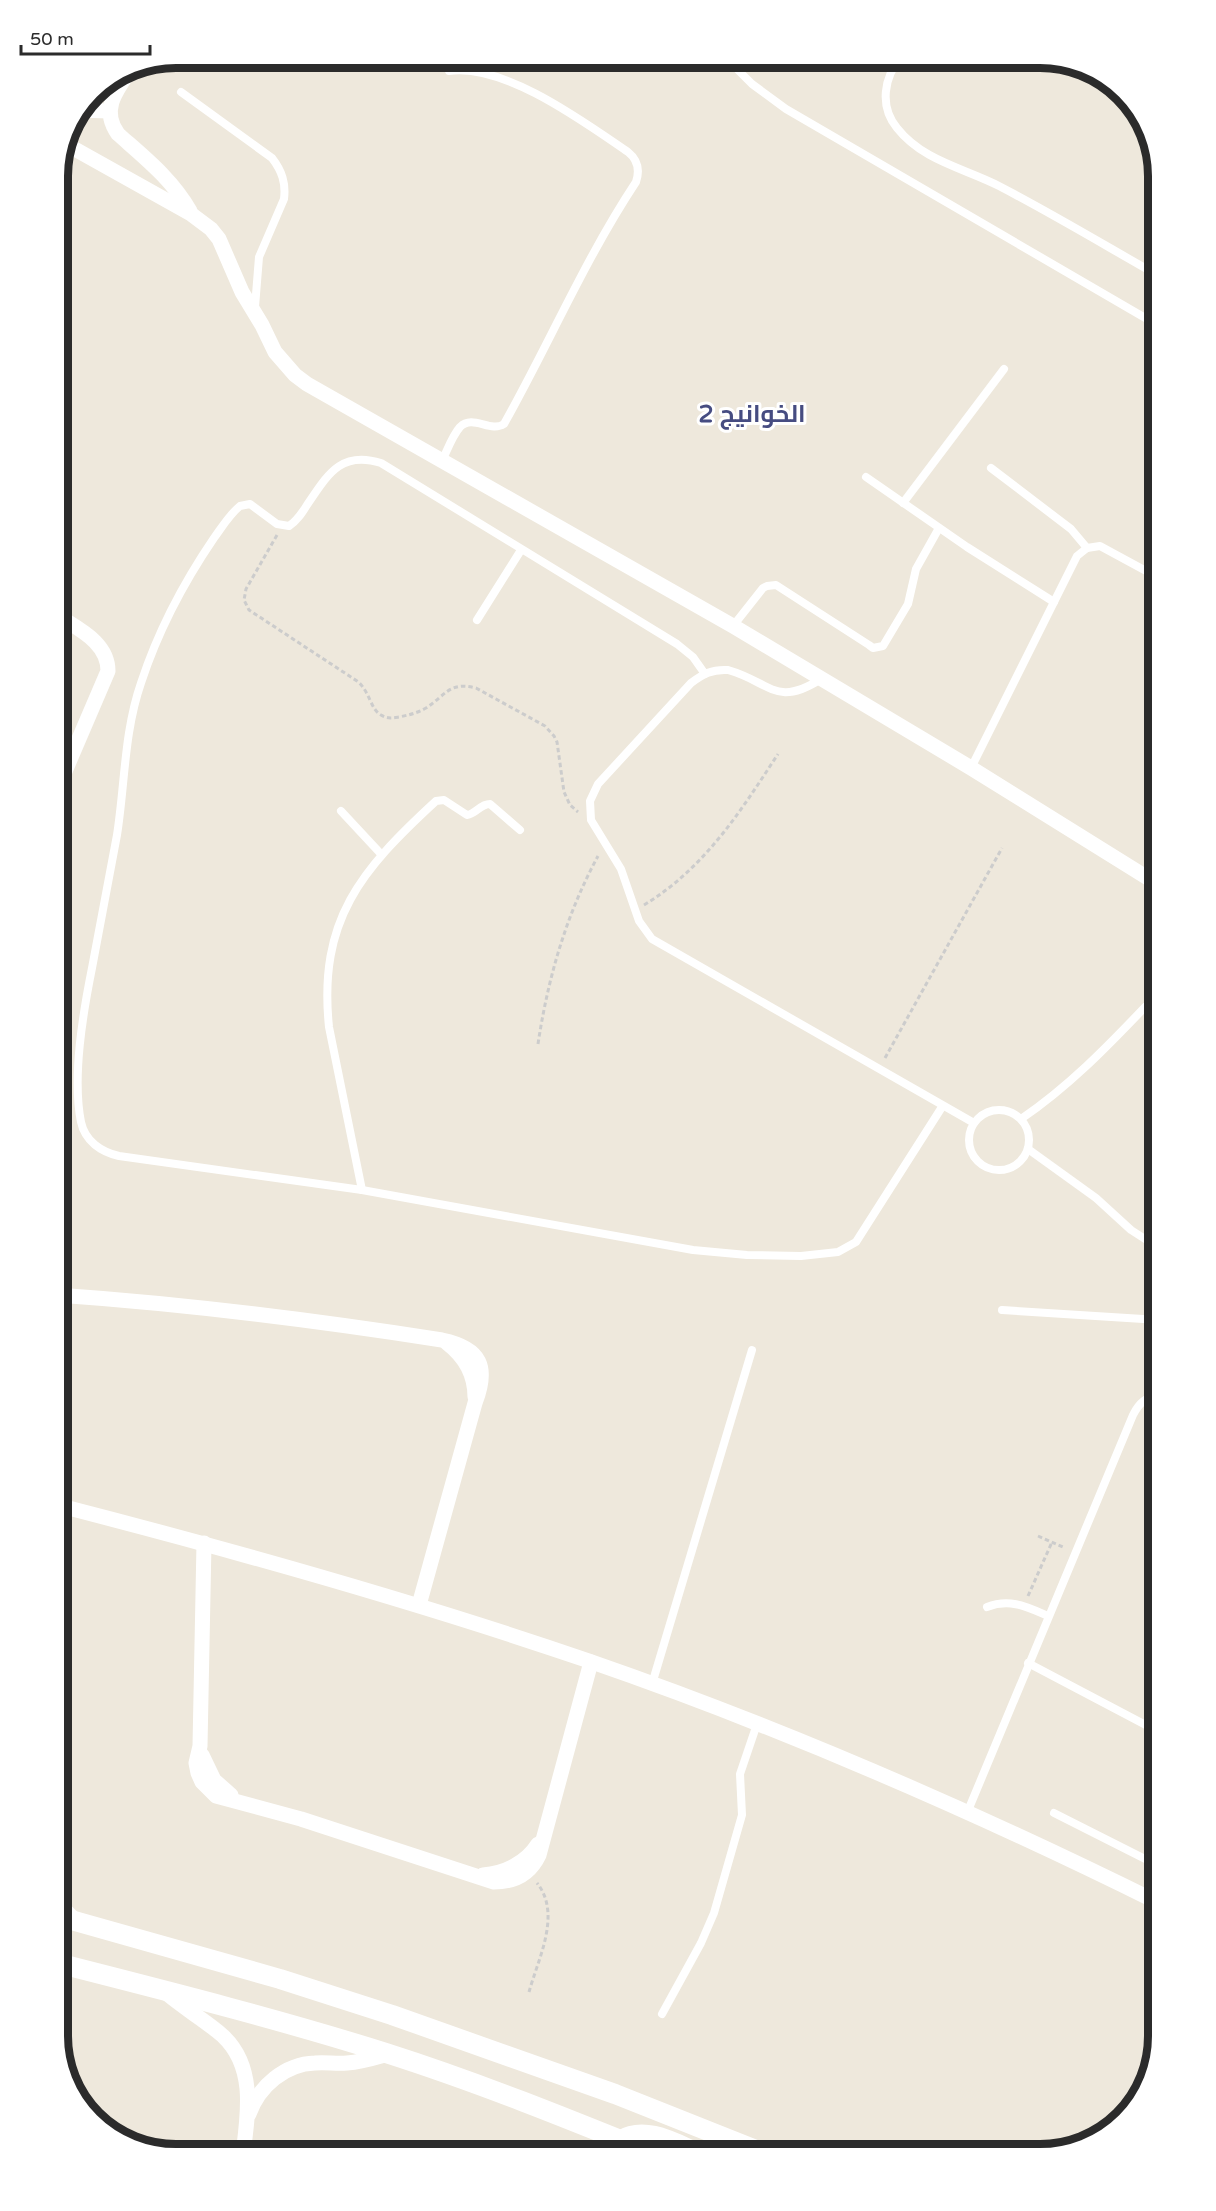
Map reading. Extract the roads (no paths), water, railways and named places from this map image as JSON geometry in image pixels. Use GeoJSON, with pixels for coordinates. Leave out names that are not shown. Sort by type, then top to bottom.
{"type":"FeatureCollection","features":[{"type":"Feature","properties":{"kind":"street"},"geometry":{"type":"LineString","coordinates":[[122,82],[114,94],[109,111],[113,127],[164,174],[179,193],[191,214]]}},
{"type":"Feature","properties":{"kind":"street"},"geometry":{"type":"LineString","coordinates":[[90,110],[109,111]]}},
{"type":"Feature","properties":{"kind":"street"},"geometry":{"type":"LineString","coordinates":[[71,147],[207,225],[219,239],[237,281],[275,352],[307,384],[733,626],[971,768],[1148,878]]}},
{"type":"Feature","properties":{"kind":"street"},"geometry":{"type":"LineString","coordinates":[[68,623],[101,646],[108,662],[108,671],[68,764]]}},
{"type":"Feature","properties":{"kind":"street"},"geometry":{"type":"LineString","coordinates":[[68,1296],[221,1309],[442,1340],[459,1343],[468,1349],[481,1366],[483,1377],[419,1605]]}},
{"type":"Feature","properties":{"kind":"street"},"geometry":{"type":"LineString","coordinates":[[68,1508],[204,1543],[419,1605],[652,1684],[757,1724],[967,1813],[1148,1898]]}},
{"type":"Feature","properties":{"kind":"street"},"geometry":{"type":"LineString","coordinates":[[204,1543],[200,1746],[196,1763],[202,1782],[216,1796],[243,1802],[494,1882],[506,1882],[526,1874],[539,1855],[591,1662]]}},
{"type":"Feature","properties":{"kind":"street"},"geometry":{"type":"LineString","coordinates":[[476,1875],[503,1871],[515,1866],[536,1848],[543,1836]]}},
{"type":"Feature","properties":{"kind":"street"},"geometry":{"type":"LineString","coordinates":[[68,1918],[280,1979],[392,2015],[604,2090],[718,2144]]}},
{"type":"Feature","properties":{"kind":"street"},"geometry":{"type":"LineString","coordinates":[[68,1966],[276,2019],[388,2054],[505,2095],[630,2144]]}},
{"type":"Feature","properties":{"kind":"street"},"geometry":{"type":"LineString","coordinates":[[162,1989],[191,2014],[216,2030],[232,2046],[246,2076],[247,2120],[244,2143]]}},
{"type":"Feature","properties":{"kind":"street"},"geometry":{"type":"LineString","coordinates":[[247,2120],[252,2105],[261,2092],[284,2072],[313,2063],[346,2063],[388,2054]]}},
{"type":"Feature","properties":{"kind":"street"},"geometry":{"type":"LineString","coordinates":[[621,2140],[634,2134],[648,2134],[673,2144]]}},
{"type":"Feature","properties":{"kind":"lane"},"geometry":{"type":"LineString","coordinates":[[736,68],[752,84],[786,109],[1148,320]]}},
{"type":"Feature","properties":{"kind":"lane"},"geometry":{"type":"LineString","coordinates":[[894,68],[888,79],[885,100],[890,119],[907,139],[933,158],[998,185],[1148,270]]}},
{"type":"Feature","properties":{"kind":"lane"},"geometry":{"type":"LineString","coordinates":[[442,461],[458,430],[464,424],[473,422],[496,427],[504,424],[575,285],[636,182],[639,171],[636,159],[628,152],[548,100],[510,82],[484,74],[463,70],[449,71]]}},
{"type":"Feature","properties":{"kind":"lane"},"geometry":{"type":"LineString","coordinates":[[181,92],[272,158],[282,173],[284,199],[259,257],[255,312]]}},
{"type":"Feature","properties":{"kind":"lane"},"geometry":{"type":"LineString","coordinates":[[903,503],[1004,369]]}},
{"type":"Feature","properties":{"kind":"lane"},"geometry":{"type":"LineString","coordinates":[[705,674],[693,657],[677,644],[381,463],[363,459],[345,462],[336,467],[294,523],[283,526],[250,504],[236,509],[207,548],[180,593],[141,681],[128,733],[117,833],[82,1022],[78,1078],[81,1121],[88,1138],[110,1154],[362,1191],[693,1250],[774,1256],[828,1254],[848,1248],[863,1234],[942,1107]]}},
{"type":"Feature","properties":{"kind":"lane"},"geometry":{"type":"LineString","coordinates":[[991,468],[1071,529],[1088,548]]}},
{"type":"Feature","properties":{"kind":"lane"},"geometry":{"type":"LineString","coordinates":[[866,477],[996,566],[1054,602]]}},
{"type":"Feature","properties":{"kind":"lane"},"geometry":{"type":"LineString","coordinates":[[733,626],[763,588],[776,585],[869,645],[879,648],[883,646],[908,604],[916,569],[939,528]]}},
{"type":"Feature","properties":{"kind":"lane"},"geometry":{"type":"LineString","coordinates":[[971,768],[1077,556],[1088,548],[1100,546],[1148,572]]}},
{"type":"Feature","properties":{"kind":"lane"},"geometry":{"type":"LineString","coordinates":[[477,620],[521,550]]}},
{"type":"Feature","properties":{"kind":"lane"},"geometry":{"type":"LineString","coordinates":[[821,679],[798,692],[788,693],[777,691],[728,670],[705,674],[691,683],[598,784],[590,801],[591,820],[606,841],[627,884],[644,931],[662,945],[974,1124]]}},
{"type":"Feature","properties":{"kind":"lane"},"geometry":{"type":"LineString","coordinates":[[362,1191],[329,1027],[326,1001],[331,947],[338,922],[364,875],[381,854],[440,799],[467,815],[475,813],[483,805],[490,804],[520,830]]}},
{"type":"Feature","properties":{"kind":"lane"},"geometry":{"type":"LineString","coordinates":[[341,811],[381,854]]}},
{"type":"Feature","properties":{"kind":"lane"},"geometry":{"type":"LineString","coordinates":[[1021,1119],[1050,1099],[1084,1070],[1145,1006]]}},
{"type":"Feature","properties":{"kind":"lane"},"geometry":{"type":"LineString","coordinates":[[994,1110],[1009,1111],[1021,1119],[1028,1133],[1028,1149],[1019,1164],[1003,1172],[984,1166],[972,1151],[970,1142],[974,1124],[986,1112],[994,1110]]}},
{"type":"Feature","properties":{"kind":"lane"},"geometry":{"type":"LineString","coordinates":[[1028,1149],[1096,1198],[1131,1230],[1148,1241]]}},
{"type":"Feature","properties":{"kind":"lane"},"geometry":{"type":"LineString","coordinates":[[1002,1310],[1148,1319]]}},
{"type":"Feature","properties":{"kind":"lane"},"geometry":{"type":"LineString","coordinates":[[652,1684],[753,1350]]}},
{"type":"Feature","properties":{"kind":"lane"},"geometry":{"type":"LineString","coordinates":[[967,1813],[1136,1408],[1148,1398]]}},
{"type":"Feature","properties":{"kind":"lane"},"geometry":{"type":"LineString","coordinates":[[987,1607],[1002,1602],[1024,1605],[1048,1616]]}},
{"type":"Feature","properties":{"kind":"lane"},"geometry":{"type":"LineString","coordinates":[[1028,1663],[1148,1726]]}},
{"type":"Feature","properties":{"kind":"lane"},"geometry":{"type":"LineString","coordinates":[[662,2014],[701,1943],[714,1913],[742,1815],[740,1774],[757,1724]]}},
{"type":"Feature","properties":{"kind":"lane"},"geometry":{"type":"LineString","coordinates":[[1054,1813],[1148,1860]]}},
{"type":"Feature","properties":{"kind":"district","name":"الخوانيج 2"},"geometry":{"type":"Point","coordinates":[752,414]}}]}
